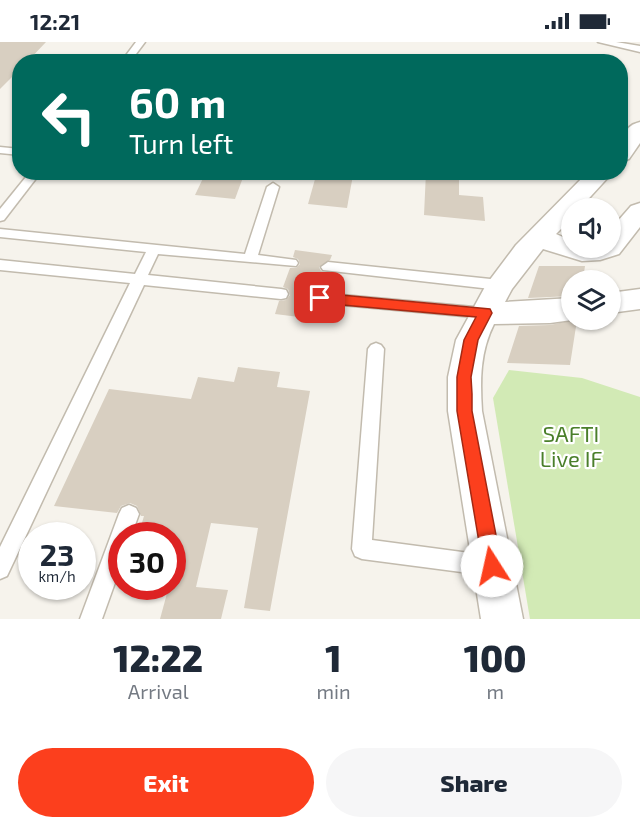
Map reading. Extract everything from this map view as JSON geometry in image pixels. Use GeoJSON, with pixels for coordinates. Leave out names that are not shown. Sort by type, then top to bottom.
{"type":"FeatureCollection","features":[{"type":"Feature","properties":{"kind":"street"},"geometry":{"type":"LineString","coordinates":[[628,144],[640,128]]}},
{"type":"Feature","properties":{"kind":"street"},"geometry":{"type":"LineString","coordinates":[[502,619],[464,400],[464,377],[471,340],[500,285],[553,232],[595,180]]}},
{"type":"Feature","properties":{"kind":"street"},"geometry":{"type":"LineString","coordinates":[[621,203],[629,195],[640,189]]}},
{"type":"Feature","properties":{"kind":"street"},"geometry":{"type":"LineString","coordinates":[[621,233],[640,210]]}},
{"type":"Feature","properties":{"kind":"street"},"geometry":{"type":"LineString","coordinates":[[621,302],[640,299]]}},
{"type":"Feature","properties":{"kind":"street"},"geometry":{"type":"LineString","coordinates":[[485,313],[561,310]]}},
{"type":"Feature","properties":{"kind":"lane"},"geometry":{"type":"LineString","coordinates":[[131,54],[141,42]]}},
{"type":"Feature","properties":{"kind":"lane"},"geometry":{"type":"LineString","coordinates":[[602,42],[640,49]]}},
{"type":"Feature","properties":{"kind":"lane"},"geometry":{"type":"LineString","coordinates":[[0,217],[30,180]]}},
{"type":"Feature","properties":{"kind":"lane"},"geometry":{"type":"LineString","coordinates":[[250,259],[273,187]]}},
{"type":"Feature","properties":{"kind":"lane"},"geometry":{"type":"LineString","coordinates":[[0,233],[291,263]]}},
{"type":"Feature","properties":{"kind":"lane"},"geometry":{"type":"LineString","coordinates":[[0,569],[154,249]]}},
{"type":"Feature","properties":{"kind":"lane"},"geometry":{"type":"LineString","coordinates":[[0,265],[281,294]]}},
{"type":"Feature","properties":{"kind":"lane"},"geometry":{"type":"LineString","coordinates":[[328,267],[500,285]]}},
{"type":"Feature","properties":{"kind":"lane"},"geometry":{"type":"LineString","coordinates":[[320,298],[485,313]]}},
{"type":"Feature","properties":{"kind":"lane"},"geometry":{"type":"LineString","coordinates":[[376,349],[362,549],[492,566]]}},
{"type":"Feature","properties":{"kind":"lane"},"geometry":{"type":"LineString","coordinates":[[91,619],[129,514]]}},
{"type":"Feature","properties":{"kind":"green space","name":"SAFTI Live IF"},"geometry":{"type":"Polygon","coordinates":[[[509,370],[582,378],[640,397],[640,619],[530,619],[493,398],[509,370]]]}},
{"type":"Feature","properties":{"kind":"building"},"geometry":{"type":"Polygon","coordinates":[[[0,42],[46,42],[35,54],[12,54],[12,77],[0,89],[0,42]]]}},
{"type":"Feature","properties":{"kind":"building"},"geometry":{"type":"Polygon","coordinates":[[[202,180],[242,180],[235,199],[195,195],[202,180]]]}},
{"type":"Feature","properties":{"kind":"building"},"geometry":{"type":"Polygon","coordinates":[[[315,180],[352,180],[347,208],[308,204],[315,180]]]}},
{"type":"Feature","properties":{"kind":"building"},"geometry":{"type":"Polygon","coordinates":[[[426,180],[459,180],[459,195],[483,197],[485,221],[424,215],[426,180]]]}},
{"type":"Feature","properties":{"kind":"building"},"geometry":{"type":"Polygon","coordinates":[[[295,250],[332,255],[330,260],[319,267],[321,271],[327,273],[322,291],[311,298],[318,305],[315,319],[275,314],[279,301],[286,300],[290,295],[288,289],[283,287],[290,268],[296,268],[300,264],[298,259],[293,257],[295,250]]]}},
{"type":"Feature","properties":{"kind":"building"},"geometry":{"type":"Polygon","coordinates":[[[539,266],[585,266],[584,270],[561,270],[561,296],[528,298],[539,266]]]}},
{"type":"Feature","properties":{"kind":"building"},"geometry":{"type":"Polygon","coordinates":[[[561,323],[561,330],[575,330],[570,365],[507,363],[519,326],[561,323]]]}},
{"type":"Feature","properties":{"kind":"building"},"geometry":{"type":"Polygon","coordinates":[[[238,367],[280,372],[277,387],[310,391],[270,611],[244,608],[258,528],[211,523],[196,587],[228,590],[221,619],[160,619],[165,600],[186,600],[186,522],[142,522],[144,516],[141,516],[137,506],[130,503],[121,506],[117,513],[54,506],[109,389],[191,399],[198,377],[234,382],[238,367]]]}},
{"type":"Feature","properties":{"kind":"route"},"geometry":{"type":"LineString","coordinates":[[320,298],[485,313],[471,340],[464,377],[464,394],[492,566]]}}]}
